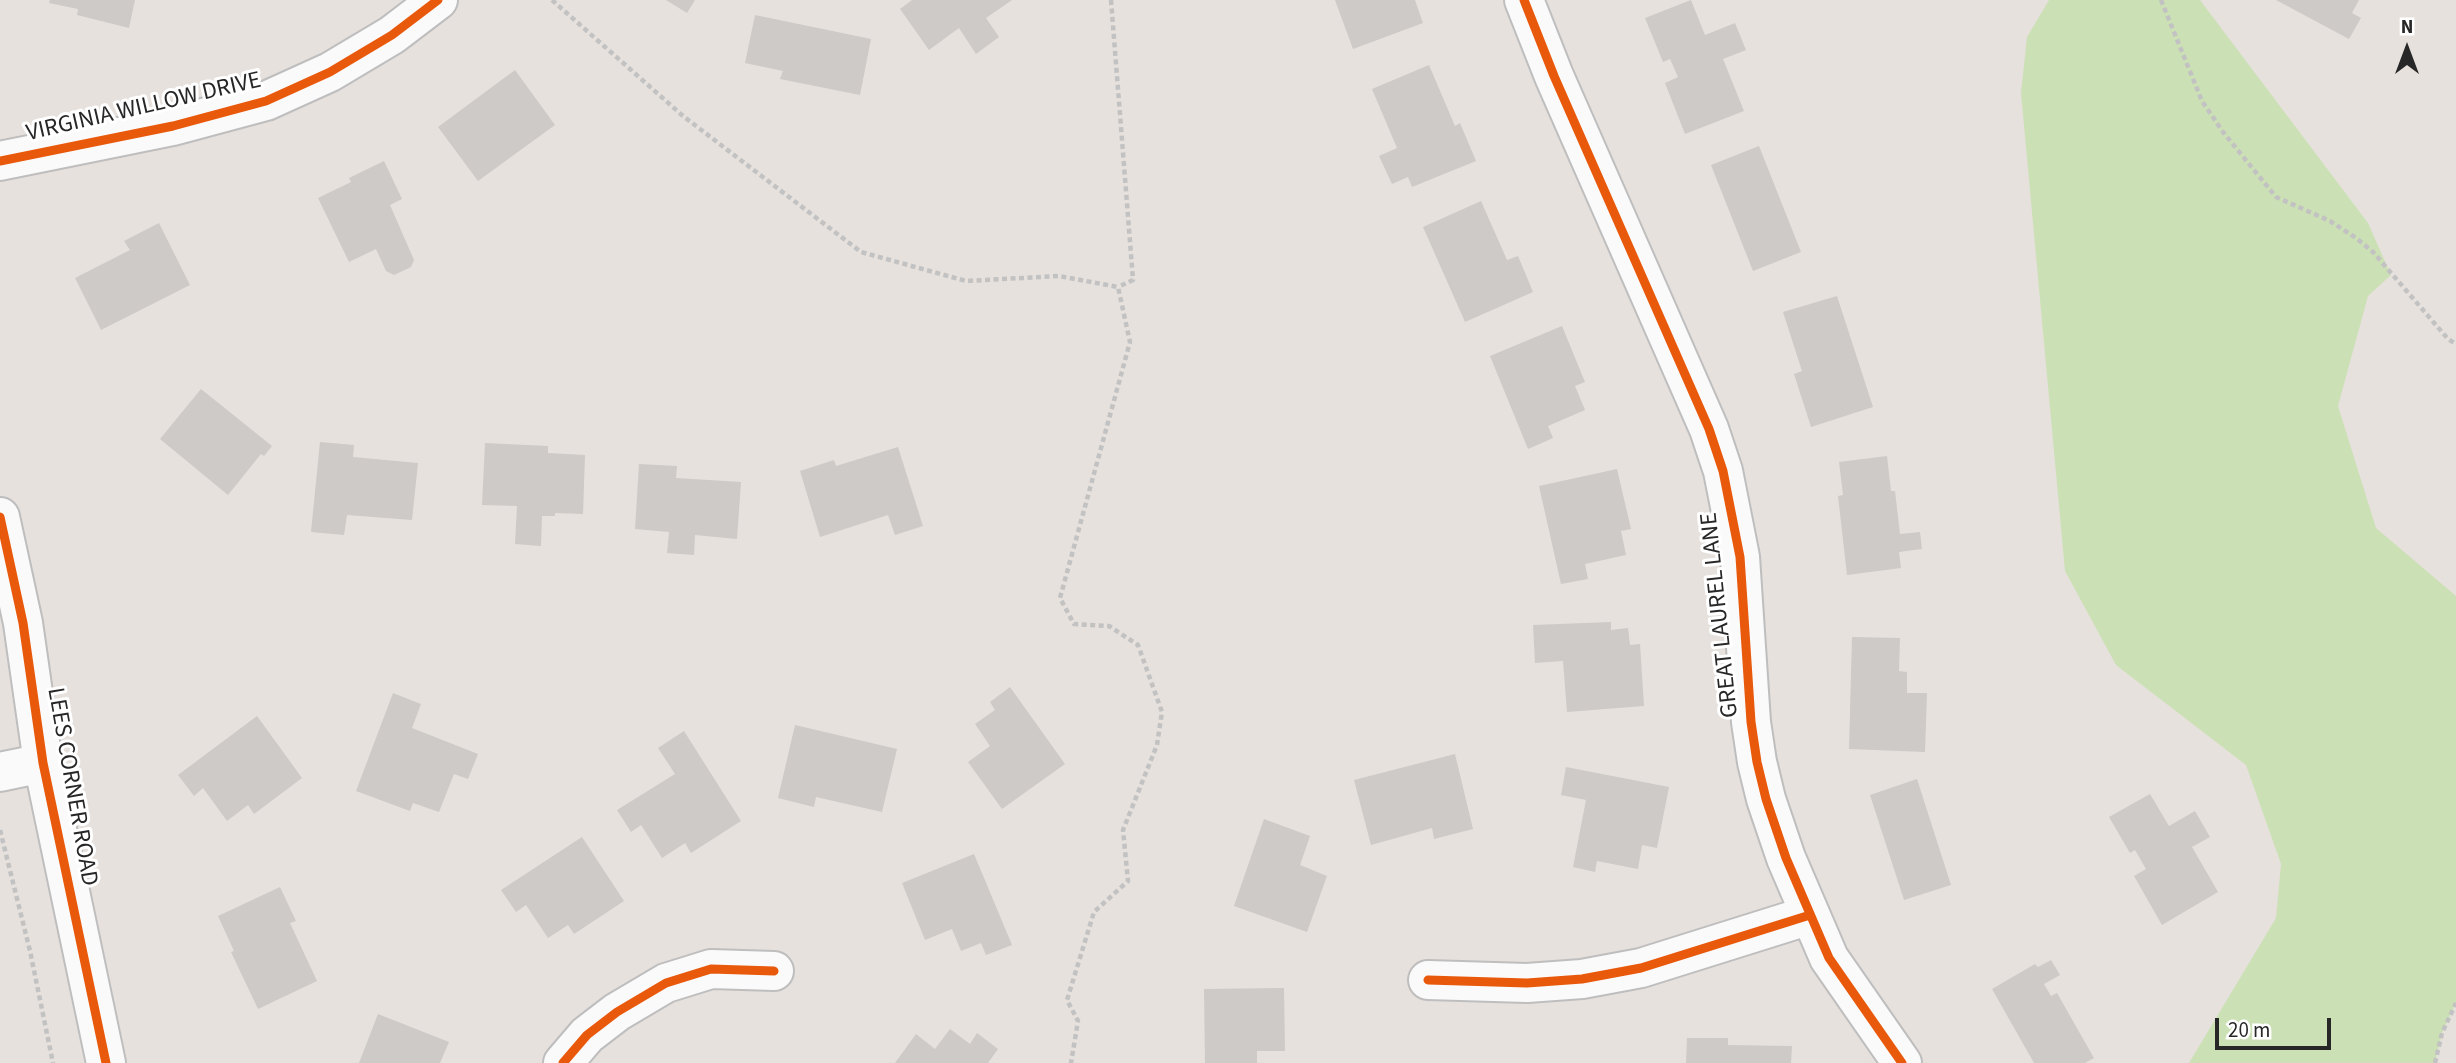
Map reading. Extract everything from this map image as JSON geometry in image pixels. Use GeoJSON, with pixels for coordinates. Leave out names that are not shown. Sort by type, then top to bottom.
{"type":"FeatureCollection","features":[{"type":"Feature","properties":{"kind":"street","name":"VIRGINIA WILLOW DRIVE"},"geometry":{"type":"LineString","coordinates":[[0,161],[173,126],[266,101],[330,72],[392,35],[438,0]]}},
{"type":"Feature","properties":{"kind":"street","name":"GREAT LAUREL LANE"},"geometry":{"type":"LineString","coordinates":[[1524,0],[1554,76],[1709,429],[1723,471],[1740,557],[1751,722],[1757,762],[1786,858],[1829,958],[1902,1063]]}},
{"type":"Feature","properties":{"kind":"street","name":"LEES CORNER ROAD"},"geometry":{"type":"LineString","coordinates":[[0,517],[23,623],[43,763],[106,1063]]}},
{"type":"Feature","properties":{"kind":"street"},"geometry":{"type":"LineString","coordinates":[[0,772],[43,763]]}},
{"type":"Feature","properties":{"kind":"street"},"geometry":{"type":"LineString","coordinates":[[1428,980],[1527,983],[1582,979],[1641,968],[1810,915]]}},
{"type":"Feature","properties":{"kind":"street"},"geometry":{"type":"LineString","coordinates":[[563,1063],[587,1035],[618,1012],[666,983],[711,969],[774,971]]}},
{"type":"Feature","properties":{"kind":"path"},"geometry":{"type":"LineString","coordinates":[[552,0],[682,116],[861,252],[966,281],[1059,276],[1118,287],[1133,280],[1111,0]]}},
{"type":"Feature","properties":{"kind":"path"},"geometry":{"type":"LineString","coordinates":[[2161,0],[2202,101],[2223,132],[2276,197],[2304,212],[2330,221],[2356,238],[2373,252],[2429,318],[2456,344]]}},
{"type":"Feature","properties":{"kind":"path"},"geometry":{"type":"LineString","coordinates":[[1071,1063],[1078,1021],[1067,1000],[1094,912],[1128,881],[1123,830],[1157,745],[1163,712],[1138,645],[1110,626],[1074,624],[1060,598],[1130,342],[1118,287]]}},
{"type":"Feature","properties":{"kind":"path"},"geometry":{"type":"LineString","coordinates":[[0,830],[30,950],[53,1063]]}},
{"type":"Feature","properties":{"kind":"path"},"geometry":{"type":"LineString","coordinates":[[2435,1063],[2442,1032],[2456,1003]]}},
{"type":"Feature","properties":{"kind":"green space"},"geometry":{"type":"Polygon","coordinates":[[[2049,0],[2200,0],[2368,223],[2391,275],[2368,296],[2338,406],[2376,528],[2456,596],[2456,1003],[2442,1033],[2435,1063],[2189,1063],[2276,918],[2281,864],[2246,765],[2116,665],[2065,571],[2021,93],[2027,37],[2049,0]]]}},
{"type":"Feature","properties":{"kind":"building"},"geometry":{"type":"Polygon","coordinates":[[[50,0],[135,0],[129,28],[77,15],[78,9],[49,3],[50,0]]]}},
{"type":"Feature","properties":{"kind":"building"},"geometry":{"type":"Polygon","coordinates":[[[666,0],[695,0],[687,13],[666,0]]]}},
{"type":"Feature","properties":{"kind":"building"},"geometry":{"type":"Polygon","coordinates":[[[912,0],[1012,0],[986,18],[999,37],[976,54],[959,28],[929,50],[900,9],[912,0]]]}},
{"type":"Feature","properties":{"kind":"building"},"geometry":{"type":"Polygon","coordinates":[[[1335,0],[1415,0],[1423,23],[1353,49],[1335,0]]]}},
{"type":"Feature","properties":{"kind":"building"},"geometry":{"type":"Polygon","coordinates":[[[1691,0],[1705,35],[1735,23],[1746,50],[1723,59],[1744,111],[1685,134],[1665,83],[1678,77],[1670,59],[1663,62],[1645,18],[1691,0]]]}},
{"type":"Feature","properties":{"kind":"building"},"geometry":{"type":"Polygon","coordinates":[[[2276,0],[2359,0],[2352,13],[2361,18],[2349,39],[2276,0]]]}},
{"type":"Feature","properties":{"kind":"building"},"geometry":{"type":"Polygon","coordinates":[[[755,15],[871,39],[860,95],[780,79],[783,71],[745,63],[755,15]]]}},
{"type":"Feature","properties":{"kind":"building"},"geometry":{"type":"Polygon","coordinates":[[[1429,65],[1455,126],[1460,123],[1476,161],[1412,187],[1408,177],[1392,184],[1379,156],[1397,148],[1372,89],[1429,65]]]}},
{"type":"Feature","properties":{"kind":"building"},"geometry":{"type":"Polygon","coordinates":[[[515,70],[555,125],[478,181],[438,127],[515,70]]]}},
{"type":"Feature","properties":{"kind":"building"},"geometry":{"type":"Polygon","coordinates":[[[1759,146],[1801,252],[1753,271],[1711,165],[1759,146]]]}},
{"type":"Feature","properties":{"kind":"building"},"geometry":{"type":"Polygon","coordinates":[[[384,161],[402,199],[390,205],[414,260],[411,267],[394,275],[386,271],[376,249],[349,262],[318,198],[351,182],[349,178],[384,161]]]}},
{"type":"Feature","properties":{"kind":"building"},"geometry":{"type":"Polygon","coordinates":[[[1481,201],[1507,260],[1518,256],[1533,292],[1465,322],[1423,227],[1481,201]]]}},
{"type":"Feature","properties":{"kind":"building"},"geometry":{"type":"Polygon","coordinates":[[[159,223],[190,285],[101,330],[75,278],[130,250],[124,241],[159,223]]]}},
{"type":"Feature","properties":{"kind":"building"},"geometry":{"type":"Polygon","coordinates":[[[1837,296],[1873,407],[1811,427],[1794,374],[1802,371],[1783,312],[1837,296]]]}},
{"type":"Feature","properties":{"kind":"building"},"geometry":{"type":"Polygon","coordinates":[[[1562,326],[1585,382],[1575,386],[1585,410],[1548,426],[1553,438],[1528,449],[1490,356],[1562,326]]]}},
{"type":"Feature","properties":{"kind":"building"},"geometry":{"type":"Polygon","coordinates":[[[201,389],[272,446],[264,456],[261,454],[228,495],[160,439],[201,389]]]}},
{"type":"Feature","properties":{"kind":"building"},"geometry":{"type":"Polygon","coordinates":[[[320,442],[354,445],[353,457],[418,463],[412,520],[347,515],[344,535],[311,532],[320,442]]]}},
{"type":"Feature","properties":{"kind":"building"},"geometry":{"type":"Polygon","coordinates":[[[485,443],[548,446],[548,453],[585,455],[583,514],[555,513],[555,516],[542,516],[541,546],[515,544],[517,506],[482,505],[485,443]]]}},
{"type":"Feature","properties":{"kind":"building"},"geometry":{"type":"Polygon","coordinates":[[[898,447],[923,526],[895,535],[888,515],[820,537],[800,471],[834,460],[836,466],[898,447]]]}},
{"type":"Feature","properties":{"kind":"building"},"geometry":{"type":"Polygon","coordinates":[[[1887,456],[1891,491],[1895,491],[1900,534],[1920,532],[1922,549],[1899,552],[1901,568],[1847,575],[1838,496],[1843,495],[1839,462],[1887,456]]]}},
{"type":"Feature","properties":{"kind":"building"},"geometry":{"type":"Polygon","coordinates":[[[639,464],[677,466],[676,478],[741,482],[737,539],[695,535],[694,555],[667,553],[669,532],[635,529],[639,464]]]}},
{"type":"Feature","properties":{"kind":"building"},"geometry":{"type":"Polygon","coordinates":[[[1617,469],[1631,529],[1621,531],[1626,555],[1585,564],[1588,579],[1561,584],[1539,486],[1617,469]]]}},
{"type":"Feature","properties":{"kind":"building"},"geometry":{"type":"Polygon","coordinates":[[[1611,622],[1611,630],[1628,628],[1630,645],[1640,644],[1644,706],[1567,712],[1563,661],[1535,663],[1533,625],[1611,622]]]}},
{"type":"Feature","properties":{"kind":"building"},"geometry":{"type":"Polygon","coordinates":[[[1852,637],[1900,638],[1899,671],[1907,672],[1907,693],[1927,693],[1925,752],[1849,749],[1852,637]]]}},
{"type":"Feature","properties":{"kind":"building"},"geometry":{"type":"Polygon","coordinates":[[[1010,687],[1065,764],[1002,809],[968,762],[990,746],[975,724],[995,710],[990,702],[1010,687]]]}},
{"type":"Feature","properties":{"kind":"building"},"geometry":{"type":"Polygon","coordinates":[[[393,693],[421,704],[412,728],[478,754],[468,779],[454,774],[439,812],[413,803],[410,811],[356,791],[393,693]]]}},
{"type":"Feature","properties":{"kind":"building"},"geometry":{"type":"Polygon","coordinates":[[[257,716],[302,778],[254,814],[248,805],[227,821],[203,788],[194,796],[178,775],[257,716]]]}},
{"type":"Feature","properties":{"kind":"building"},"geometry":{"type":"Polygon","coordinates":[[[795,725],[897,749],[882,812],[816,797],[814,807],[778,798],[795,725]]]}},
{"type":"Feature","properties":{"kind":"building"},"geometry":{"type":"Polygon","coordinates":[[[684,731],[741,821],[691,853],[685,843],[662,858],[641,825],[631,832],[617,810],[675,774],[658,748],[684,731]]]}},
{"type":"Feature","properties":{"kind":"building"},"geometry":{"type":"Polygon","coordinates":[[[1455,754],[1473,829],[1434,839],[1432,828],[1371,845],[1354,780],[1455,754]]]}},
{"type":"Feature","properties":{"kind":"building"},"geometry":{"type":"Polygon","coordinates":[[[1566,767],[1669,787],[1657,848],[1642,845],[1638,869],[1597,861],[1595,872],[1573,867],[1586,800],[1561,795],[1566,767]]]}},
{"type":"Feature","properties":{"kind":"building"},"geometry":{"type":"Polygon","coordinates":[[[1917,779],[1951,885],[1904,900],[1870,795],[1917,779]]]}},
{"type":"Feature","properties":{"kind":"building"},"geometry":{"type":"Polygon","coordinates":[[[2150,794],[2169,826],[2195,811],[2210,837],[2192,847],[2218,892],[2162,925],[2134,876],[2146,869],[2135,850],[2130,853],[2109,817],[2150,794]]]}},
{"type":"Feature","properties":{"kind":"building"},"geometry":{"type":"Polygon","coordinates":[[[1264,819],[1310,836],[1300,865],[1327,876],[1307,932],[1234,906],[1264,819]]]}},
{"type":"Feature","properties":{"kind":"building"},"geometry":{"type":"Polygon","coordinates":[[[582,837],[624,901],[574,934],[568,925],[548,938],[526,905],[516,912],[501,890],[582,837]]]}},
{"type":"Feature","properties":{"kind":"building"},"geometry":{"type":"Polygon","coordinates":[[[974,854],[1012,945],[986,955],[981,943],[961,951],[952,929],[925,940],[902,883],[974,854]]]}},
{"type":"Feature","properties":{"kind":"building"},"geometry":{"type":"Polygon","coordinates":[[[280,887],[296,921],[290,923],[317,981],[258,1009],[231,952],[234,951],[218,916],[280,887]]]}},
{"type":"Feature","properties":{"kind":"building"},"geometry":{"type":"Polygon","coordinates":[[[2051,960],[2060,975],[2044,984],[2051,996],[2057,993],[2094,1058],[2085,1063],[2034,1063],[1992,989],[2035,964],[2038,967],[2051,960]]]}},
{"type":"Feature","properties":{"kind":"building"},"geometry":{"type":"Polygon","coordinates":[[[1284,988],[1285,1051],[1257,1051],[1257,1063],[1205,1063],[1204,989],[1284,988]]]}},
{"type":"Feature","properties":{"kind":"building"},"geometry":{"type":"Polygon","coordinates":[[[378,1014],[449,1042],[440,1063],[359,1063],[378,1014]]]}},
{"type":"Feature","properties":{"kind":"building"},"geometry":{"type":"Polygon","coordinates":[[[950,1029],[970,1044],[977,1033],[998,1049],[988,1063],[895,1063],[916,1034],[935,1049],[950,1029]]]}},
{"type":"Feature","properties":{"kind":"building"},"geometry":{"type":"Polygon","coordinates":[[[1687,1038],[1728,1038],[1728,1045],[1792,1046],[1791,1063],[1686,1063],[1687,1038]]]}},
{"type":"Feature","properties":{"kind":"cycle path"},"geometry":{"type":"LineString","coordinates":[[0,161],[173,126],[266,101],[330,72],[392,35],[438,0]]}},
{"type":"Feature","properties":{"kind":"cycle path"},"geometry":{"type":"LineString","coordinates":[[1524,0],[1554,76],[1709,429],[1723,471],[1740,557],[1751,722],[1757,762],[1786,858],[1829,958],[1902,1063]]}},
{"type":"Feature","properties":{"kind":"cycle path"},"geometry":{"type":"LineString","coordinates":[[0,517],[23,623],[43,763],[106,1063]]}},
{"type":"Feature","properties":{"kind":"cycle path"},"geometry":{"type":"LineString","coordinates":[[1428,980],[1527,983],[1582,979],[1641,968],[1810,915]]}},
{"type":"Feature","properties":{"kind":"cycle path"},"geometry":{"type":"LineString","coordinates":[[563,1063],[587,1035],[617,1012],[666,983],[711,969],[774,971]]}}]}
